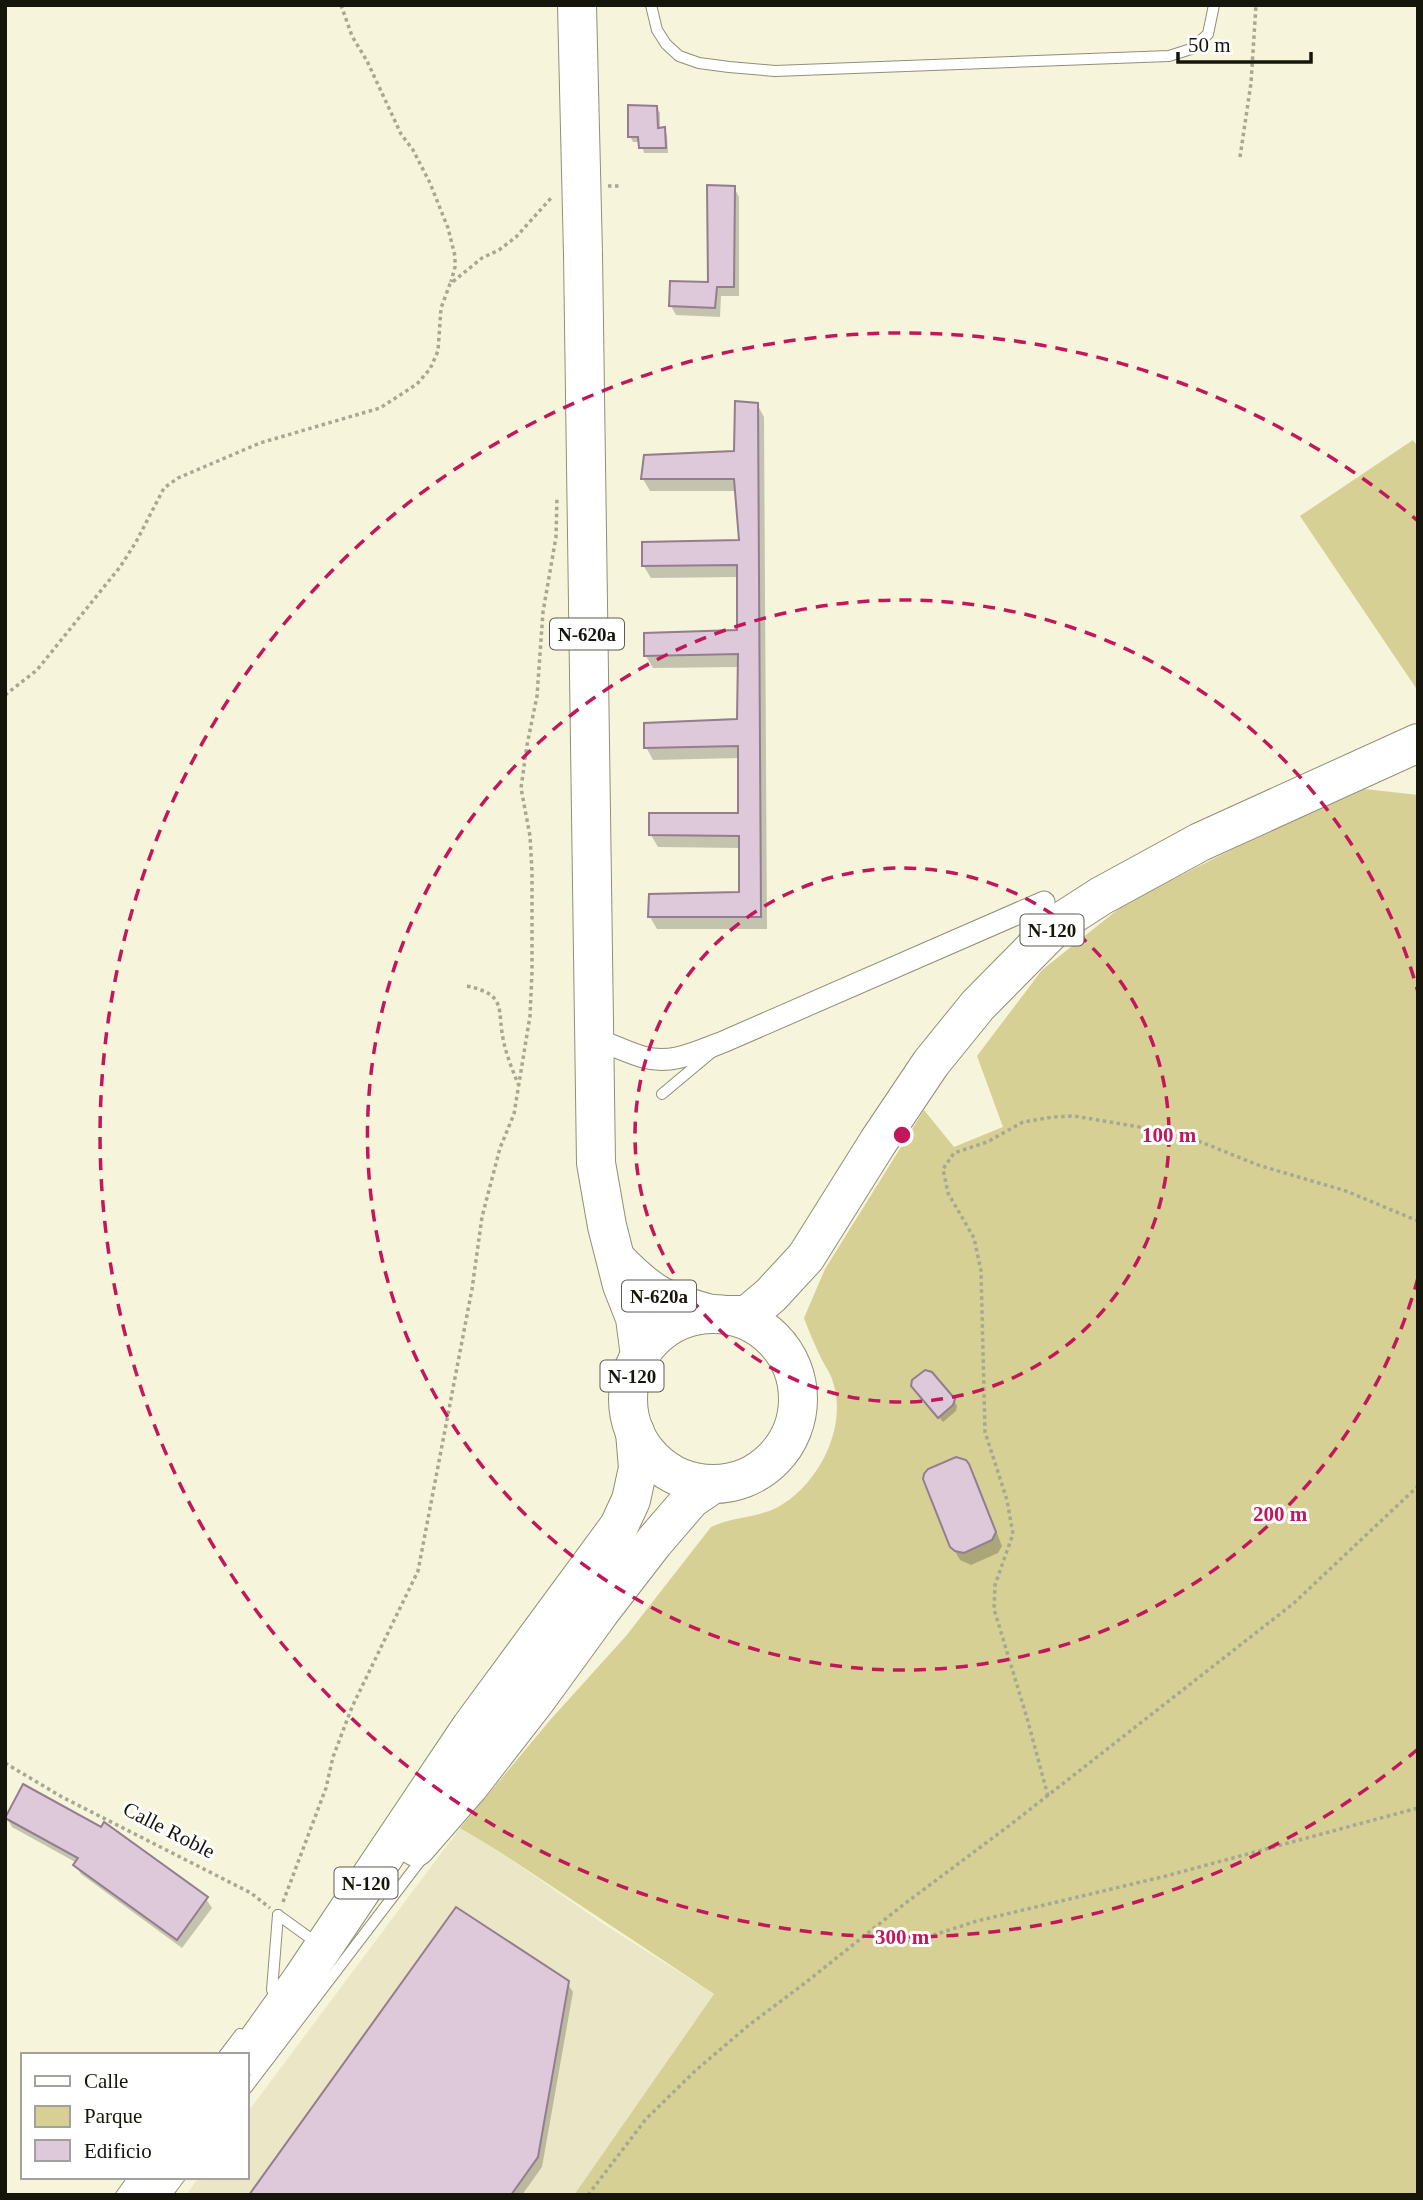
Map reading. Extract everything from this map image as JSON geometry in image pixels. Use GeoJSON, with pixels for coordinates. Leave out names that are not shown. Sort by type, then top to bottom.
{"type":"FeatureCollection","features":[{"type":"Feature","properties":{"kind":"highway","name":"N-620a"},"geometry":{"type":"LineString","coordinates":[[577,5],[596,1163],[607,1226],[622,1284],[635,1318],[640,1356]]}},
{"type":"Feature","properties":{"kind":"highway","name":"N-120"},"geometry":{"type":"LineString","coordinates":[[251,2040],[302,1979],[471,1727],[619,1526],[631,1500],[639,1468],[635,1432],[629,1411],[629,1386],[640,1356],[655,1337],[666,1328],[690,1317],[747,1315],[771,1296],[806,1257],[931,1063],[978,1005],[1059,923],[1101,896],[1200,842],[1418,743]]}},
{"type":"Feature","properties":{"kind":"highway","name":"N-120"},"geometry":{"type":"LineString","coordinates":[[789,1361],[791,1311],[806,1257]]}},
{"type":"Feature","properties":{"kind":"highway","name":"N-620a"},"geometry":{"type":"LineString","coordinates":[[617,1259],[632,1275],[662,1298],[677,1305],[719,1314]]}},
{"type":"Feature","properties":{"kind":"highway","name":"N-120"},"geometry":{"type":"LineString","coordinates":[[635,1432],[650,1456],[666,1470],[695,1482],[713,1484],[753,1474],[773,1459],[786,1441],[795,1421],[797,1407],[797,1386],[789,1361],[779,1345],[766,1332],[743,1319],[719,1314]]}},
{"type":"Feature","properties":{"kind":"highway","name":"N-120"},"geometry":{"type":"LineString","coordinates":[[251,2040],[470,1785],[654,1542],[691,1499],[713,1484]]}},
{"type":"Feature","properties":{"kind":"highway"},"geometry":{"type":"LineString","coordinates":[[145,2195],[157,2179]]}},
{"type":"Feature","properties":{"kind":"street"},"geometry":{"type":"LineString","coordinates":[[595,1040],[644,1057],[667,1060],[682,1058],[1044,902]]}},
{"type":"Feature","properties":{"kind":"lane"},"geometry":{"type":"LineString","coordinates":[[651,5],[657,30],[666,44],[679,56],[699,63],[775,71],[1169,56],[1191,49],[1208,34],[1214,5]]}},
{"type":"Feature","properties":{"kind":"lane"},"geometry":{"type":"LineString","coordinates":[[662,1094],[723,1042]]}},
{"type":"Feature","properties":{"kind":"lane"},"geometry":{"type":"LineString","coordinates":[[365,1864],[471,1727]]}},
{"type":"Feature","properties":{"kind":"lane"},"geometry":{"type":"LineString","coordinates":[[248,2087],[412,1872],[454,1813],[470,1785]]}},
{"type":"Feature","properties":{"kind":"lane"},"geometry":{"type":"LineString","coordinates":[[287,1970],[269,1994],[278,1915],[310,1938]]}},
{"type":"Feature","properties":{"kind":"lane"},"geometry":{"type":"LineString","coordinates":[[303,1949],[318,1928]]}},
{"type":"Feature","properties":{"kind":"lane"},"geometry":{"type":"LineString","coordinates":[[228,2053],[251,2040]]}},
{"type":"Feature","properties":{"kind":"lane"},"geometry":{"type":"LineString","coordinates":[[121,2195],[133,2179]]}},
{"type":"Feature","properties":{"kind":"lane"},"geometry":{"type":"LineString","coordinates":[[167,2195],[179,2179]]}},
{"type":"Feature","properties":{"kind":"path"},"geometry":{"type":"LineString","coordinates":[[5,695],[37,670],[120,567],[164,488],[178,478],[260,443],[380,408],[417,384],[430,369],[438,351],[441,308],[455,267],[455,256],[448,228],[430,183],[413,150],[401,134],[352,36],[341,5]]}},
{"type":"Feature","properties":{"kind":"path"},"geometry":{"type":"LineString","coordinates":[[1240,157],[1251,83],[1256,5]]}},
{"type":"Feature","properties":{"kind":"path"},"geometry":{"type":"LineString","coordinates":[[450,284],[482,258],[499,250],[516,237],[552,197],[552,209]]}},
{"type":"Feature","properties":{"kind":"path"},"geometry":{"type":"LineString","coordinates":[[278,1915],[317,1812],[333,1757],[352,1707],[368,1669],[396,1620],[418,1571],[472,1289],[482,1217],[500,1148],[514,1114],[530,1016],[532,972],[530,836],[521,788],[537,696],[543,612],[556,537],[557,485]]}},
{"type":"Feature","properties":{"kind":"path"},"geometry":{"type":"LineString","coordinates":[[467,986],[486,990],[498,1003],[503,1041],[519,1086]]}},
{"type":"Feature","properties":{"kind":"path"},"geometry":{"type":"LineString","coordinates":[[1048,1796],[994,1609],[995,1585],[1013,1534],[1007,1500],[985,1432],[981,1271],[974,1238],[948,1193],[943,1169],[954,1153],[987,1142],[1023,1122],[1074,1116],[1181,1134],[1258,1165],[1346,1191],[1418,1221]]}},
{"type":"Feature","properties":{"kind":"path"},"geometry":{"type":"LineString","coordinates":[[588,2195],[646,2119],[686,2079],[749,2025],[1294,1604],[1418,1486]]}},
{"type":"Feature","properties":{"kind":"path","name":"Calle Roble"},"geometry":{"type":"LineString","coordinates":[[5,1763],[62,1797],[251,1893],[278,1915]]}},
{"type":"Feature","properties":{"kind":"path"},"geometry":{"type":"LineString","coordinates":[[874,1928],[902,1941],[918,1940],[978,1921],[1166,1876],[1418,1808]]}},
{"type":"Feature","properties":{"kind":"shaded area"},"geometry":{"type":"Polygon","coordinates":[[[460,1828],[714,1994],[574,2195],[186,2195],[198,2179],[248,2179],[248,2112],[460,1828]]]}},
{"type":"Feature","properties":{"kind":"green space"},"geometry":{"type":"Polygon","coordinates":[[[1413,440],[1418,447],[1418,691],[1300,516],[1413,440]]]}},
{"type":"Feature","properties":{"kind":"green space"},"geometry":{"type":"Polygon","coordinates":[[[1365,789],[1418,795],[1418,2195],[574,2195],[714,1994],[460,1828],[551,1719],[626,1636],[711,1527],[778,1507],[806,1485],[817,1470],[833,1436],[837,1400],[832,1379],[804,1318],[825,1269],[924,1110],[954,1147],[1003,1127],[977,1056],[1042,970],[1126,903],[1241,845],[1365,789]]]}},
{"type":"Feature","properties":{"kind":"building"},"geometry":{"type":"Polygon","coordinates":[[[628,105],[657,106],[658,128],[665,127],[666,148],[639,148],[638,137],[628,137],[628,105]]]}},
{"type":"Feature","properties":{"kind":"building"},"geometry":{"type":"Polygon","coordinates":[[[707,185],[735,186],[734,287],[717,287],[715,308],[669,306],[670,281],[708,282],[707,185]]]}},
{"type":"Feature","properties":{"kind":"building"},"geometry":{"type":"Polygon","coordinates":[[[735,401],[758,403],[761,917],[648,917],[649,894],[739,892],[739,836],[649,835],[649,813],[738,813],[738,746],[644,748],[644,723],[737,719],[738,654],[644,656],[644,633],[737,630],[737,565],[642,566],[642,542],[739,540],[734,479],[641,479],[644,455],[734,451],[735,401]]]}},
{"type":"Feature","properties":{"kind":"building"},"geometry":{"type":"Polygon","coordinates":[[[925,1370],[932,1372],[955,1399],[953,1405],[938,1418],[911,1386],[912,1380],[925,1370]]]}},
{"type":"Feature","properties":{"kind":"building"},"geometry":{"type":"Polygon","coordinates":[[[956,1457],[969,1464],[996,1532],[992,1540],[964,1553],[950,1547],[923,1479],[928,1469],[956,1457]]]}},
{"type":"Feature","properties":{"kind":"building"},"geometry":{"type":"Polygon","coordinates":[[[23,1784],[101,1827],[104,1822],[208,1897],[177,1940],[73,1865],[78,1858],[5,1818],[23,1784]]]}},
{"type":"Feature","properties":{"kind":"building"},"geometry":{"type":"Polygon","coordinates":[[[456,1907],[569,1981],[538,2157],[511,2195],[249,2195],[456,1907]]]}}]}
